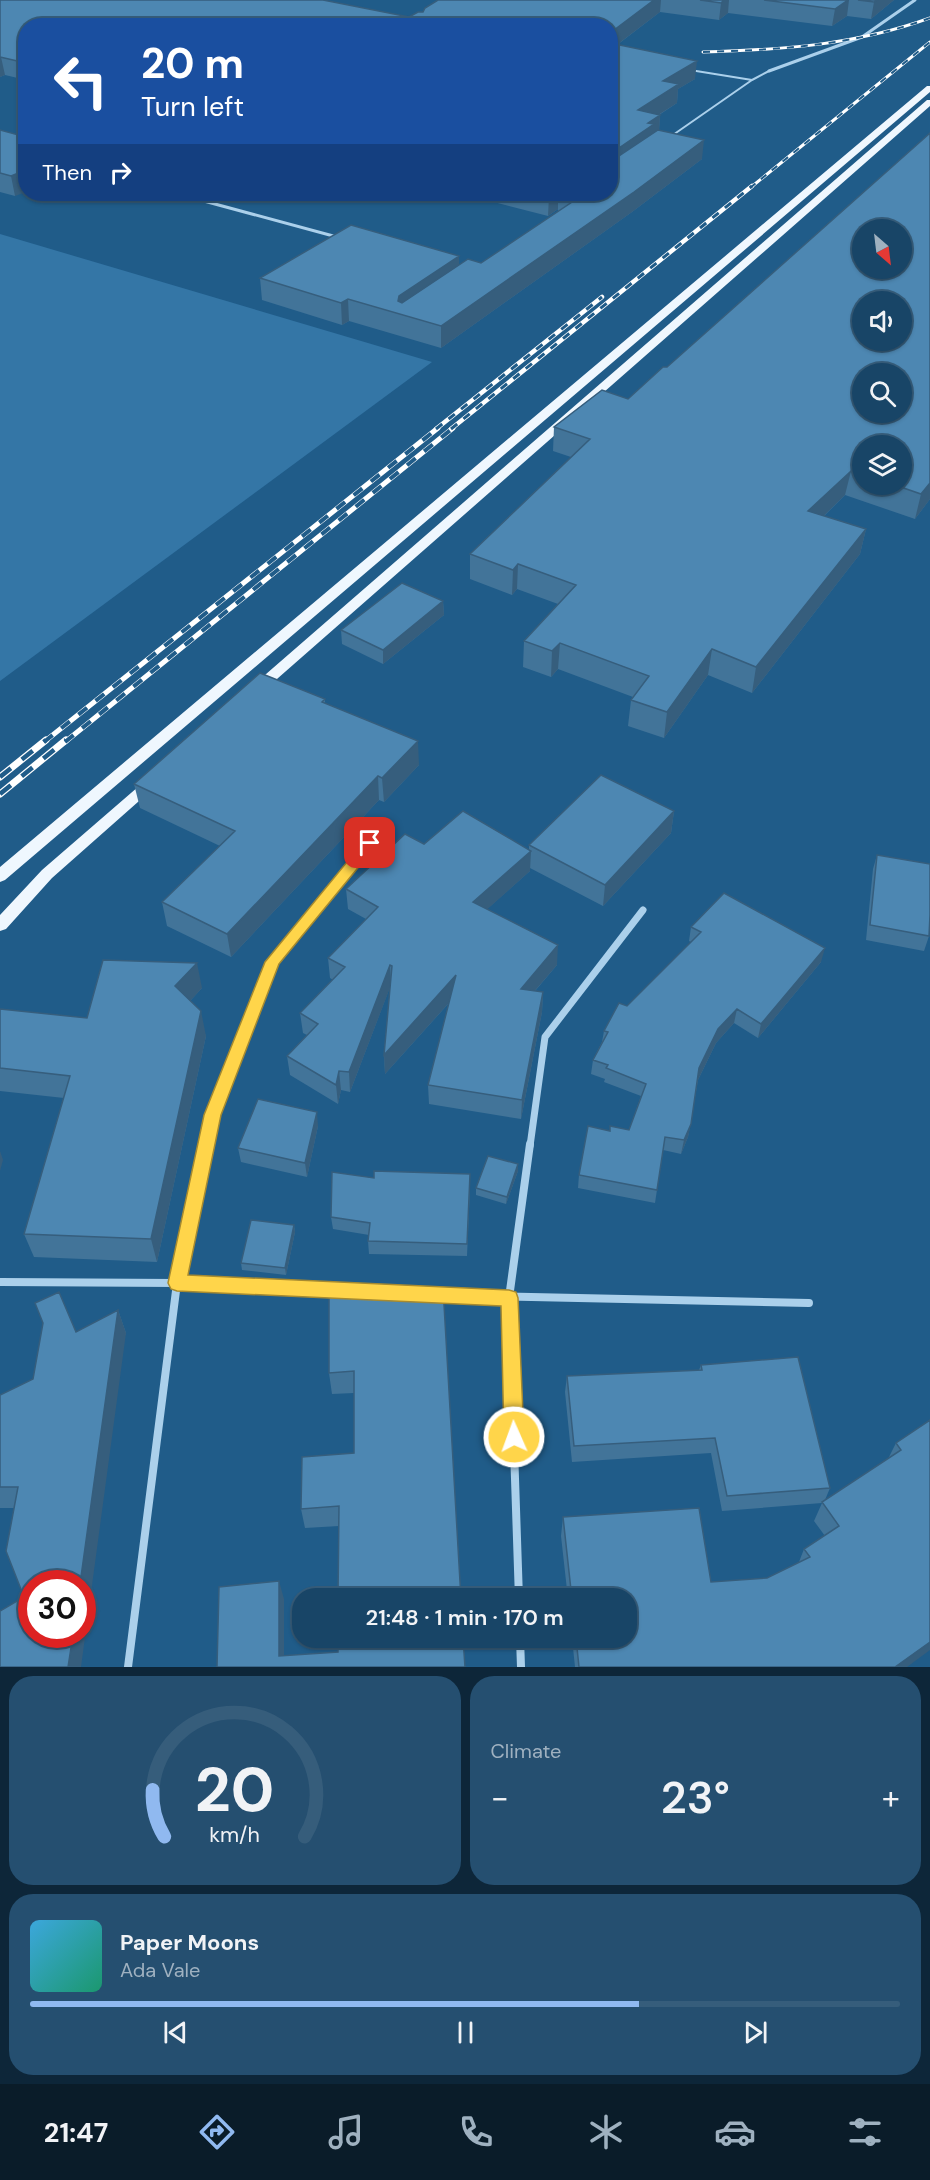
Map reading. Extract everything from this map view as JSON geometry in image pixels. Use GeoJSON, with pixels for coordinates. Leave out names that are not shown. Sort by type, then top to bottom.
{"type":"FeatureCollection","features":[{"type":"Feature","properties":{"kind":"main road"},"geometry":{"type":"LineString","coordinates":[[0,876],[930,88]]}},
{"type":"Feature","properties":{"kind":"main road"},"geometry":{"type":"LineString","coordinates":[[243,701],[930,102]]}},
{"type":"Feature","properties":{"kind":"main road"},"geometry":{"type":"LineString","coordinates":[[373,560],[395,568]]}},
{"type":"Feature","properties":{"kind":"main road"},"geometry":{"type":"LineString","coordinates":[[0,925],[47,874],[163,772]]}},
{"type":"Feature","properties":{"kind":"street"},"geometry":{"type":"LineString","coordinates":[[769,71],[862,38],[915,0]]}},
{"type":"Feature","properties":{"kind":"street"},"geometry":{"type":"LineString","coordinates":[[128,1667],[177,1283],[213,1115],[273,962],[370,843]]}},
{"type":"Feature","properties":{"kind":"street"},"geometry":{"type":"LineString","coordinates":[[519,1588],[509,1298],[545,1037],[643,910]]}},
{"type":"Feature","properties":{"kind":"street"},"geometry":{"type":"LineString","coordinates":[[0,1282],[177,1283],[379,1292]]}},
{"type":"Feature","properties":{"kind":"street"},"geometry":{"type":"LineString","coordinates":[[426,1294],[509,1298],[809,1303]]}},
{"type":"Feature","properties":{"kind":"street"},"geometry":{"type":"LineString","coordinates":[[520,1648],[521,1667]]}},
{"type":"Feature","properties":{"kind":"lane"},"geometry":{"type":"LineString","coordinates":[[681,68],[752,80]]}},
{"type":"Feature","properties":{"kind":"lane"},"geometry":{"type":"LineString","coordinates":[[667,138],[752,80],[769,71]]}},
{"type":"Feature","properties":{"kind":"lane"},"geometry":{"type":"LineString","coordinates":[[204,201],[346,240]]}},
{"type":"Feature","properties":{"kind":"shaded area"},"geometry":{"type":"Polygon","coordinates":[[[0,234],[432,362],[0,681],[0,234]]]}},
{"type":"Feature","properties":{"kind":"building"},"geometry":{"type":"Polygon","coordinates":[[[0,0],[323,0],[409,17],[423,12],[425,8],[438,0],[654,0],[618,27],[618,18],[18,18],[18,61],[0,57],[0,0]]]}},
{"type":"Feature","properties":{"kind":"building"},"geometry":{"type":"Polygon","coordinates":[[[700,0],[724,0],[721,3],[700,0]]]}},
{"type":"Feature","properties":{"kind":"building"},"geometry":{"type":"Polygon","coordinates":[[[764,0],[848,0],[835,9],[764,0]]]}},
{"type":"Feature","properties":{"kind":"building"},"geometry":{"type":"Polygon","coordinates":[[[618,45],[697,61],[663,81],[679,84],[638,110],[660,115],[648,123],[654,124],[618,149],[618,45]]]}},
{"type":"Feature","properties":{"kind":"building"},"geometry":{"type":"Polygon","coordinates":[[[0,130],[18,135],[18,173],[11,176],[0,173],[0,130]]]}},
{"type":"Feature","properties":{"kind":"building"},"geometry":{"type":"Polygon","coordinates":[[[658,130],[704,140],[634,192],[441,326],[348,299],[341,303],[260,278],[351,225],[459,256],[399,296],[398,301],[402,303],[468,259],[481,263],[572,202],[568,201],[618,201],[618,157],[658,130]]]}},
{"type":"Feature","properties":{"kind":"building"},"geometry":{"type":"Polygon","coordinates":[[[930,133],[930,483],[921,494],[912,491],[912,435],[852,435],[852,471],[808,511],[866,529],[756,667],[712,649],[667,712],[631,700],[649,676],[560,643],[552,651],[524,641],[576,585],[518,564],[513,570],[470,554],[590,439],[554,427],[602,390],[628,399],[663,367],[667,367],[930,133]]]}},
{"type":"Feature","properties":{"kind":"building"},"geometry":{"type":"Polygon","coordinates":[[[402,583],[443,601],[383,650],[341,630],[402,583]]]}},
{"type":"Feature","properties":{"kind":"building"},"geometry":{"type":"Polygon","coordinates":[[[260,673],[325,699],[322,702],[418,741],[382,778],[378,776],[227,934],[162,902],[235,831],[134,784],[260,673]]]}},
{"type":"Feature","properties":{"kind":"building"},"geometry":{"type":"Polygon","coordinates":[[[601,775],[674,811],[605,885],[529,845],[601,775]]]}},
{"type":"Feature","properties":{"kind":"building"},"geometry":{"type":"Polygon","coordinates":[[[463,811],[531,851],[473,902],[558,945],[521,989],[543,992],[522,1100],[428,1085],[456,975],[384,1055],[392,966],[390,965],[349,1072],[339,1071],[336,1085],[287,1056],[318,1024],[300,1013],[345,967],[328,958],[378,907],[346,889],[405,834],[424,844],[463,811]]]}},
{"type":"Feature","properties":{"kind":"building"},"geometry":{"type":"Polygon","coordinates":[[[877,855],[930,864],[929,936],[870,925],[877,855]]]}},
{"type":"Feature","properties":{"kind":"building"},"geometry":{"type":"Polygon","coordinates":[[[724,893],[825,948],[761,1024],[737,1009],[718,1029],[699,1068],[691,1124],[684,1140],[665,1137],[657,1190],[579,1175],[588,1126],[610,1131],[610,1126],[629,1130],[646,1084],[606,1068],[608,1065],[593,1060],[608,1032],[604,1031],[619,1003],[627,1006],[701,932],[691,927],[724,893]]]}},
{"type":"Feature","properties":{"kind":"building"},"geometry":{"type":"Polygon","coordinates":[[[103,960],[197,963],[175,986],[201,1011],[151,1239],[24,1234],[70,1076],[0,1068],[0,1009],[87,1018],[103,960]]]}},
{"type":"Feature","properties":{"kind":"building"},"geometry":{"type":"Polygon","coordinates":[[[258,1099],[317,1112],[305,1163],[238,1148],[258,1099]]]}},
{"type":"Feature","properties":{"kind":"building"},"geometry":{"type":"Polygon","coordinates":[[[488,1156],[518,1164],[507,1197],[476,1188],[488,1156]]]}},
{"type":"Feature","properties":{"kind":"building"},"geometry":{"type":"Polygon","coordinates":[[[374,1171],[470,1174],[467,1244],[368,1241],[370,1223],[331,1217],[332,1172],[374,1178],[374,1171]]]}},
{"type":"Feature","properties":{"kind":"building"},"geometry":{"type":"Polygon","coordinates":[[[251,1220],[294,1225],[285,1268],[241,1263],[251,1220]]]}},
{"type":"Feature","properties":{"kind":"building"},"geometry":{"type":"Polygon","coordinates":[[[443,1287],[460,1588],[338,1588],[339,1506],[301,1509],[302,1457],[354,1453],[354,1371],[329,1373],[329,1293],[443,1287]]]}},
{"type":"Feature","properties":{"kind":"building"},"geometry":{"type":"Polygon","coordinates":[[[59,1292],[76,1332],[118,1310],[82,1570],[18,1570],[18,1582],[6,1551],[18,1487],[0,1487],[0,1395],[33,1379],[43,1323],[35,1303],[59,1292]]]}},
{"type":"Feature","properties":{"kind":"building"},"geometry":{"type":"Polygon","coordinates":[[[798,1357],[830,1488],[727,1496],[715,1438],[574,1446],[567,1376],[702,1370],[701,1365],[798,1357]]]}},
{"type":"Feature","properties":{"kind":"building"},"geometry":{"type":"Polygon","coordinates":[[[930,1420],[930,1642],[895,1667],[579,1667],[577,1648],[637,1648],[637,1588],[571,1588],[563,1517],[699,1508],[711,1582],[767,1578],[810,1557],[804,1549],[839,1526],[822,1502],[901,1450],[896,1443],[930,1420]]]}},
{"type":"Feature","properties":{"kind":"building"},"geometry":{"type":"Polygon","coordinates":[[[279,1581],[279,1656],[338,1652],[338,1648],[464,1648],[465,1667],[217,1667],[219,1587],[279,1581]]]}},
{"type":"Feature","properties":{"kind":"building"},"geometry":{"type":"Polygon","coordinates":[[[18,1600],[18,1648],[71,1648],[68,1667],[0,1667],[0,1611],[18,1600]]]}},
{"type":"Feature","properties":{"kind":"railway"},"geometry":{"type":"LineString","coordinates":[[703,52],[761,50],[846,40],[930,18]]}},
{"type":"Feature","properties":{"kind":"railway"},"geometry":{"type":"LineString","coordinates":[[750,188],[930,42]]}},
{"type":"Feature","properties":{"kind":"railway"},"geometry":{"type":"LineString","coordinates":[[451,429],[752,186]]}},
{"type":"Feature","properties":{"kind":"railway"},"geometry":{"type":"LineString","coordinates":[[436,429],[602,297]]}},
{"type":"Feature","properties":{"kind":"railway"},"geometry":{"type":"LineString","coordinates":[[44,742],[438,428]]}},
{"type":"Feature","properties":{"kind":"railway"},"geometry":{"type":"LineString","coordinates":[[65,742],[453,428]]}},
{"type":"Feature","properties":{"kind":"railway"},"geometry":{"type":"LineString","coordinates":[[0,777],[46,740]]}},
{"type":"Feature","properties":{"kind":"railway"},"geometry":{"type":"LineString","coordinates":[[0,794],[66,740]]}},
{"type":"Feature","properties":{"kind":"route"},"geometry":{"type":"LineString","coordinates":[[370,843],[273,962],[213,1115],[177,1283],[509,1298],[514,1437]]}}]}
